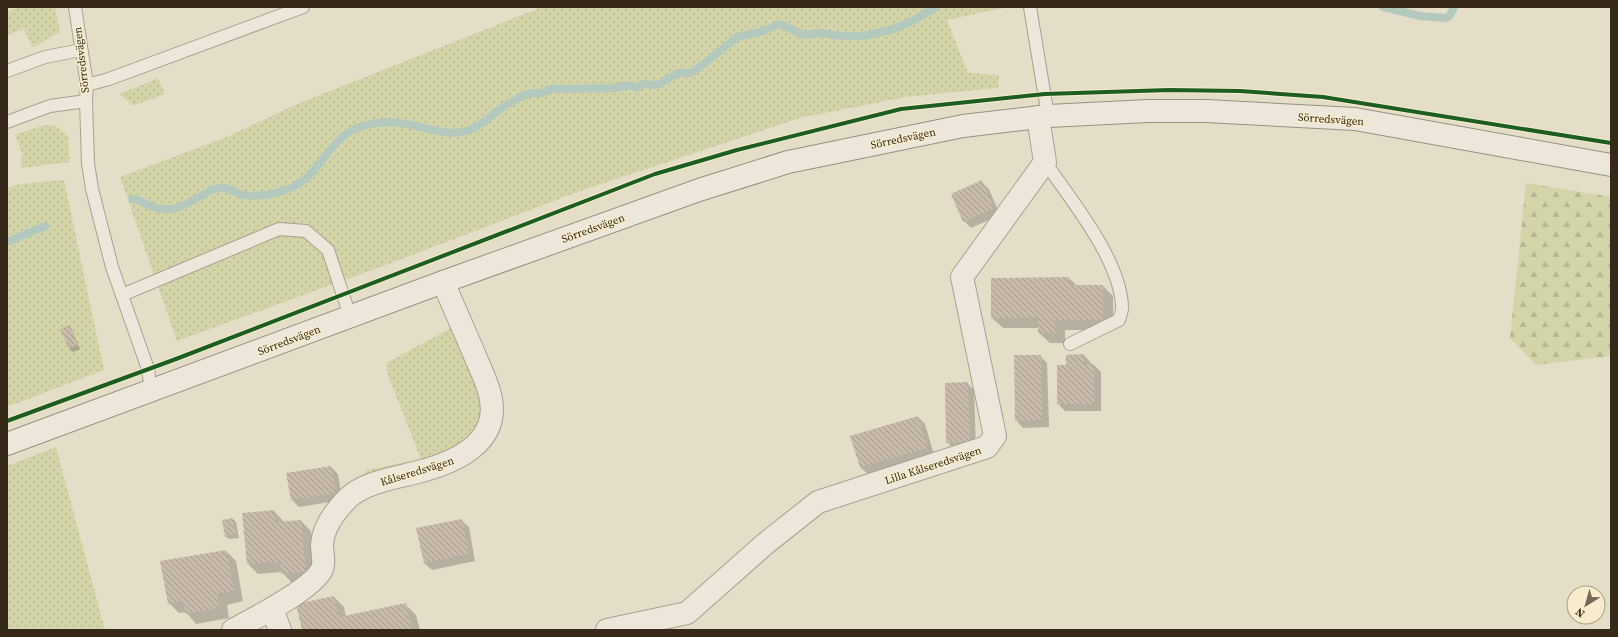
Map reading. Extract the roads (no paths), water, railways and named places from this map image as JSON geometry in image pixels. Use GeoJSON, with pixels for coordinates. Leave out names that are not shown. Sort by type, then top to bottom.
{"type":"FeatureCollection","features":[{"type":"Feature","properties":{"kind":"street","name":"Sörredsvägen"},"geometry":{"type":"LineString","coordinates":[[7,444],[350,316],[699,190],[788,162],[963,126],[1043,117],[1148,111],[1199,111],[1355,119],[1611,165]]}},
{"type":"Feature","properties":{"kind":"street"},"geometry":{"type":"LineString","coordinates":[[1043,117],[1045,162]]}},
{"type":"Feature","properties":{"kind":"street","name":"Lilla Kålseredsvägen"},"geometry":{"type":"LineString","coordinates":[[607,630],[687,613],[765,544],[818,502],[986,447],[995,436],[962,277],[1045,162]]}},
{"type":"Feature","properties":{"kind":"street","name":"Kålseredsvägen"},"geometry":{"type":"LineString","coordinates":[[233,630],[272,610],[319,574],[323,567],[324,532],[334,513],[348,498],[366,487],[451,462],[461,457],[471,449],[479,442],[487,431],[491,413],[489,391],[443,282]]}},
{"type":"Feature","properties":{"kind":"street"},"geometry":{"type":"LineString","coordinates":[[272,610],[280,630]]}},
{"type":"Feature","properties":{"kind":"lane","name":"Sörredsvägen"},"geometry":{"type":"LineString","coordinates":[[75,7],[87,85],[86,101],[88,163],[92,189],[112,267],[148,369],[152,391]]}},
{"type":"Feature","properties":{"kind":"lane"},"geometry":{"type":"LineString","coordinates":[[87,85],[303,7]]}},
{"type":"Feature","properties":{"kind":"lane"},"geometry":{"type":"LineString","coordinates":[[1030,7],[1043,117]]}},
{"type":"Feature","properties":{"kind":"lane"},"geometry":{"type":"LineString","coordinates":[[7,71],[45,57],[81,50]]}},
{"type":"Feature","properties":{"kind":"lane"},"geometry":{"type":"LineString","coordinates":[[7,122],[50,106],[86,101]]}},
{"type":"Feature","properties":{"kind":"lane"},"geometry":{"type":"LineString","coordinates":[[1045,162],[1102,246],[1119,287],[1122,307],[1119,320],[1070,344]]}},
{"type":"Feature","properties":{"kind":"lane"},"geometry":{"type":"LineString","coordinates":[[122,295],[279,229],[306,231],[328,250],[350,316]]}},
{"type":"Feature","properties":{"kind":"waterway"},"geometry":{"type":"LineString","coordinates":[[132,199],[153,207],[169,209],[184,205],[211,190],[220,188],[226,188],[249,196],[277,193],[300,183],[309,176],[341,138],[351,131],[370,124],[383,122],[417,126],[442,132],[454,133],[467,131],[479,126],[504,106],[532,93],[542,93],[549,89],[614,88],[627,85],[636,88],[643,84],[660,84],[677,73],[691,73],[737,37],[760,32],[780,24],[804,35],[821,33],[841,36],[864,36],[894,29],[916,19],[936,7]]}},
{"type":"Feature","properties":{"kind":"waterway"},"geometry":{"type":"LineString","coordinates":[[1383,7],[1420,16],[1446,18],[1450,15],[1454,7]]}},
{"type":"Feature","properties":{"kind":"waterway"},"geometry":{"type":"LineString","coordinates":[[7,242],[45,226]]}}]}
